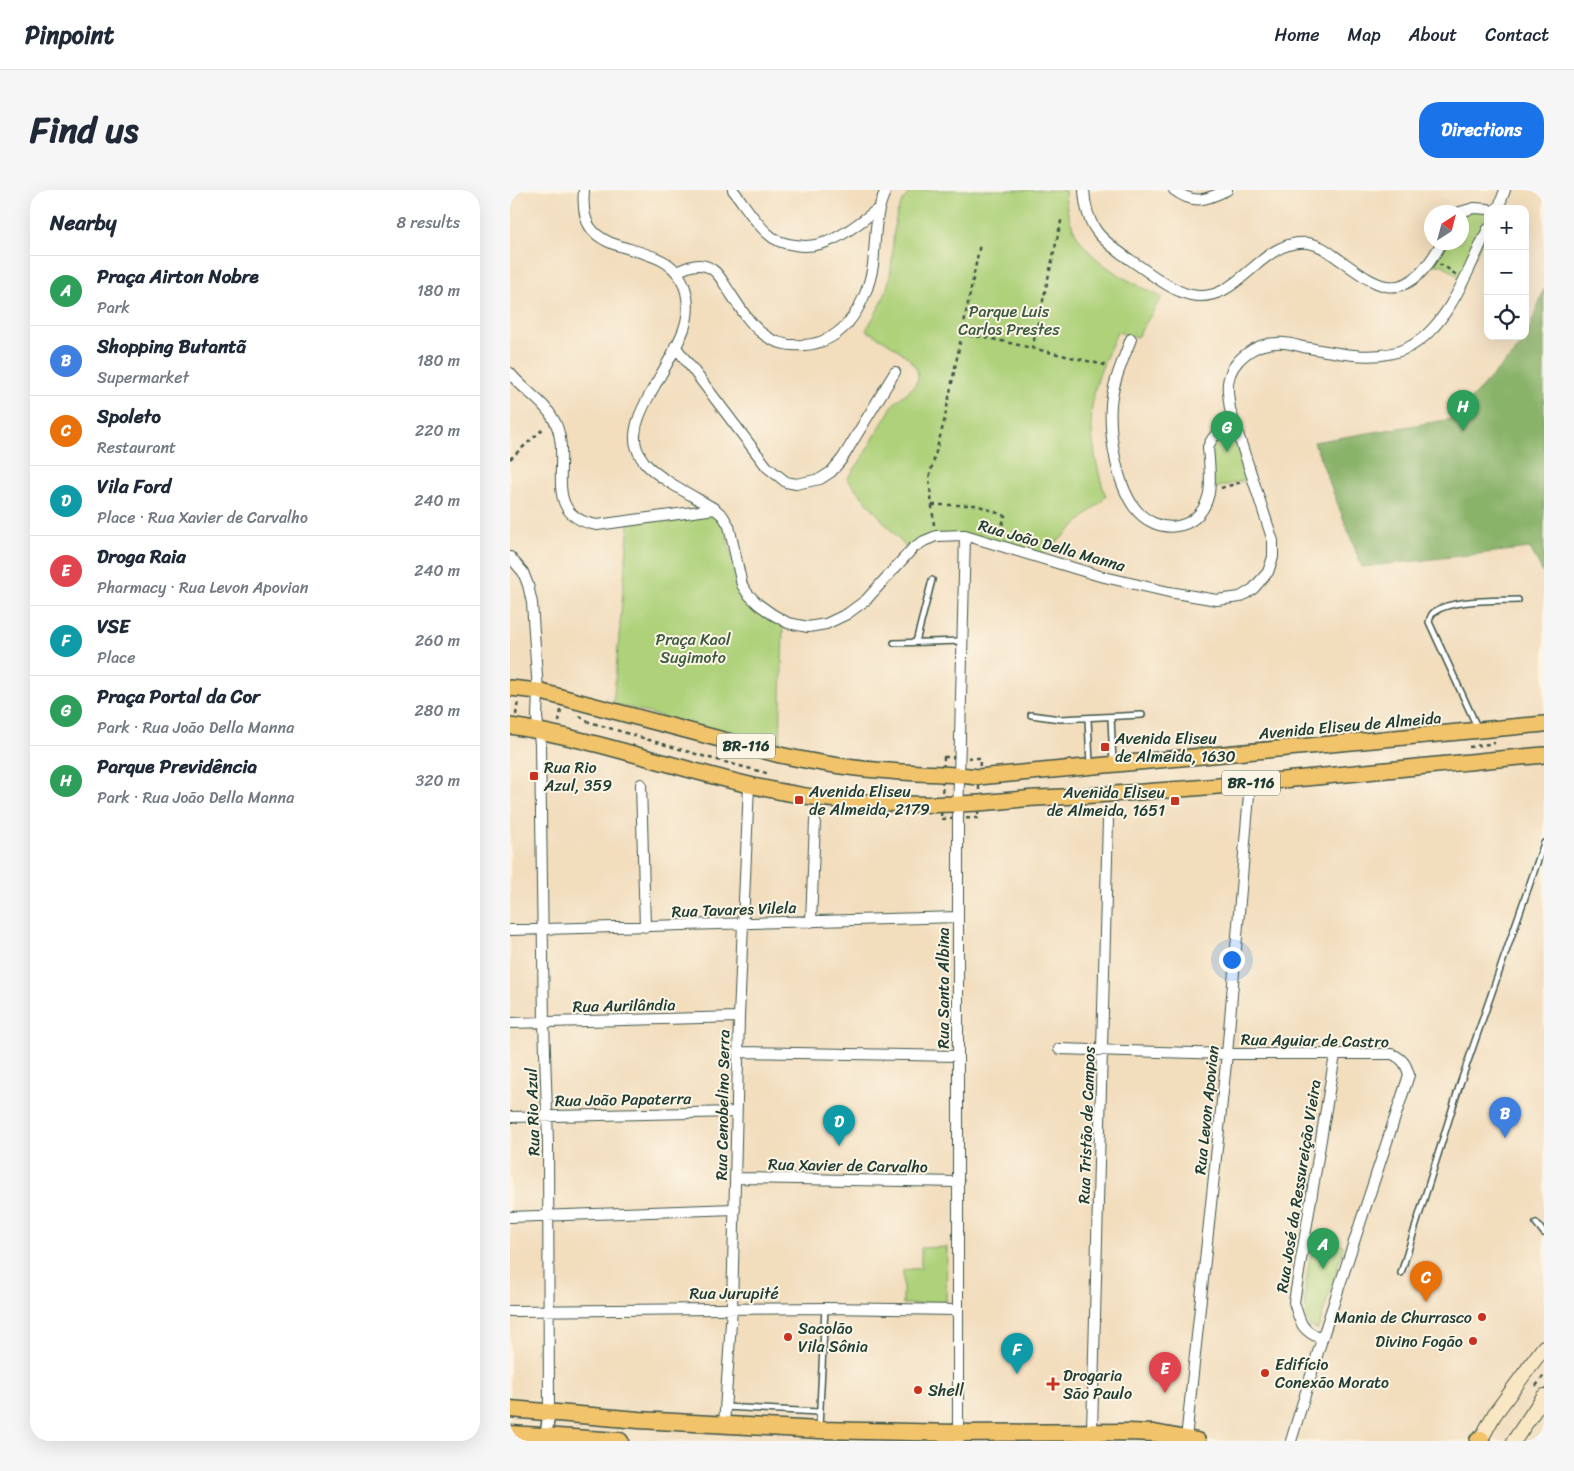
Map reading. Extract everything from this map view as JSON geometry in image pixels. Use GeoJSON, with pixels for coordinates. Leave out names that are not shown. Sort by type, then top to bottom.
{"type":"FeatureCollection","features":[{"type":"Feature","properties":{"kind":"highway"},"geometry":{"type":"LineString","coordinates":[[510,1410],[638,1420],[933,1437],[1092,1432],[1154,1433],[1192,1440]]}},
{"type":"Feature","properties":{"kind":"highway"},"geometry":{"type":"LineString","coordinates":[[510,1434],[545,1438],[620,1441]]}},
{"type":"Feature","properties":{"kind":"main road","name":"Avenida Eliseu de Almeida"},"geometry":{"type":"LineString","coordinates":[[510,688],[538,690],[812,762],[889,771],[959,774],[978,777],[1544,724]]}},
{"type":"Feature","properties":{"kind":"main road","name":"BR-116"},"geometry":{"type":"LineString","coordinates":[[510,726],[538,724],[556,734],[749,785],[847,800],[958,800],[1109,795],[1544,755]]}},
{"type":"Feature","properties":{"kind":"main road"},"geometry":{"type":"LineString","coordinates":[[1480,1440],[1494,1415],[1544,1347]]}},
{"type":"Feature","properties":{"kind":"main road"},"geometry":{"type":"LineString","coordinates":[[1514,1441],[1544,1396]]}},
{"type":"Feature","properties":{"kind":"street"},"geometry":{"type":"LineString","coordinates":[[584,190],[586,216],[590,227],[599,236],[607,241],[659,259],[677,272],[689,265],[699,264],[707,267],[719,276],[747,319],[763,334],[787,346],[813,344],[827,340],[848,323],[858,308],[867,289],[873,266],[878,209],[886,190]]}},
{"type":"Feature","properties":{"kind":"street"},"geometry":{"type":"LineString","coordinates":[[732,190],[767,233],[788,244],[802,247],[826,243],[839,237],[878,209]]}},
{"type":"Feature","properties":{"kind":"street"},"geometry":{"type":"LineString","coordinates":[[1084,190],[1084,205],[1093,228],[1107,244],[1148,272],[1178,290],[1189,294],[1203,296],[1234,284],[1272,251],[1285,245],[1306,243],[1323,249],[1377,283],[1385,286],[1400,285],[1422,273],[1437,250]]}},
{"type":"Feature","properties":{"kind":"street"},"geometry":{"type":"LineString","coordinates":[[1174,190],[1186,197],[1197,200],[1211,198],[1227,190]]}},
{"type":"Feature","properties":{"kind":"street"},"geometry":{"type":"LineString","coordinates":[[1499,205],[1505,190]]}},
{"type":"Feature","properties":{"kind":"street"},"geometry":{"type":"LineString","coordinates":[[1469,209],[1484,209]]}},
{"type":"Feature","properties":{"kind":"street","name":"Rua João Della Manna"},"geometry":{"type":"LineString","coordinates":[[677,272],[686,290],[688,304],[684,329],[638,418],[634,437],[638,452],[644,462],[654,471],[715,508],[723,516],[729,526],[742,585],[748,594],[758,604],[788,623],[808,627],[826,624],[847,614],[866,600],[913,548],[936,536],[965,535],[1100,576],[1169,592],[1218,600],[1240,597],[1253,589],[1268,572],[1273,557],[1273,541],[1234,421],[1227,393],[1228,381],[1238,361],[1250,350],[1263,344],[1278,342],[1354,356],[1392,354],[1412,346],[1426,335],[1454,298],[1484,237]]}},
{"type":"Feature","properties":{"kind":"street"},"geometry":{"type":"LineString","coordinates":[[1131,339],[1114,385],[1111,404],[1111,427],[1122,484],[1134,507],[1145,518],[1156,525],[1177,526],[1192,520],[1201,511],[1210,491],[1208,447],[1213,436],[1234,421]]}},
{"type":"Feature","properties":{"kind":"street"},"geometry":{"type":"LineString","coordinates":[[675,346],[767,467],[786,482],[796,484],[820,479],[831,472],[842,459],[895,372]]}},
{"type":"Feature","properties":{"kind":"street"},"geometry":{"type":"LineString","coordinates":[[510,373],[554,419],[559,430],[560,475],[564,504],[568,511],[577,518],[597,525],[715,508]]}},
{"type":"Feature","properties":{"kind":"street","name":"Rua Santa Albina"},"geometry":{"type":"LineString","coordinates":[[958,1437],[958,800],[965,535]]}},
{"type":"Feature","properties":{"kind":"street","name":"Rua Rio Azul"},"geometry":{"type":"LineString","coordinates":[[510,557],[523,572],[528,585],[532,604],[538,690],[549,1217],[549,1412]]}},
{"type":"Feature","properties":{"kind":"street","name":"Rua Levon Apovian"},"geometry":{"type":"LineString","coordinates":[[1192,1440],[1250,783]]}},
{"type":"Feature","properties":{"kind":"street"},"geometry":{"type":"LineString","coordinates":[[641,784],[645,927]]}},
{"type":"Feature","properties":{"kind":"street","name":"Rua Cenobelino Serra"},"geometry":{"type":"LineString","coordinates":[[724,1425],[732,1308],[738,1017],[749,785]]}},
{"type":"Feature","properties":{"kind":"street","name":"Rua Tristão de Campos"},"geometry":{"type":"LineString","coordinates":[[1092,1432],[1108,819]]}},
{"type":"Feature","properties":{"kind":"street"},"geometry":{"type":"LineString","coordinates":[[811,922],[815,821]]}},
{"type":"Feature","properties":{"kind":"street","name":"Rua Tavares Vilela"},"geometry":{"type":"LineString","coordinates":[[510,930],[958,917]]}},
{"type":"Feature","properties":{"kind":"street","name":"Rua Aurilândia"},"geometry":{"type":"LineString","coordinates":[[510,1023],[738,1017]]}},
{"type":"Feature","properties":{"kind":"street","name":"Rua Aguiar de Castro"},"geometry":{"type":"LineString","coordinates":[[1059,1049],[1227,1054],[1392,1054],[1401,1058],[1407,1065],[1409,1075],[1322,1339]]}},
{"type":"Feature","properties":{"kind":"street"},"geometry":{"type":"LineString","coordinates":[[738,1052],[958,1056]]}},
{"type":"Feature","properties":{"kind":"street","name":"Rua José da Ressureição Vieira"},"geometry":{"type":"LineString","coordinates":[[1322,1339],[1308,1334],[1299,1322],[1294,1302],[1335,1055]]}},
{"type":"Feature","properties":{"kind":"street","name":"Rua João Papaterra"},"geometry":{"type":"LineString","coordinates":[[510,1117],[736,1112]]}},
{"type":"Feature","properties":{"kind":"street","name":"Rua Xavier de Carvalho"},"geometry":{"type":"LineString","coordinates":[[736,1178],[959,1182]]}},
{"type":"Feature","properties":{"kind":"street"},"geometry":{"type":"LineString","coordinates":[[510,1217],[735,1209]]}},
{"type":"Feature","properties":{"kind":"street","name":"Rua Jurupité"},"geometry":{"type":"LineString","coordinates":[[510,1311],[732,1308],[958,1310]]}},
{"type":"Feature","properties":{"kind":"street"},"geometry":{"type":"LineString","coordinates":[[1291,1441],[1322,1339]]}},
{"type":"Feature","properties":{"kind":"street"},"geometry":{"type":"LineString","coordinates":[[545,1438],[549,1412]]}},
{"type":"Feature","properties":{"kind":"lane"},"geometry":{"type":"LineString","coordinates":[[916,642],[932,580]]}},
{"type":"Feature","properties":{"kind":"lane"},"geometry":{"type":"LineString","coordinates":[[1478,730],[1428,622],[1434,612],[1456,604],[1518,600]]}},
{"type":"Feature","properties":{"kind":"lane"},"geometry":{"type":"LineString","coordinates":[[894,643],[962,641]]}},
{"type":"Feature","properties":{"kind":"lane"},"geometry":{"type":"LineString","coordinates":[[1031,715],[1060,719],[1142,715]]}},
{"type":"Feature","properties":{"kind":"lane"},"geometry":{"type":"LineString","coordinates":[[1110,717],[1114,764]]}},
{"type":"Feature","properties":{"kind":"lane"},"geometry":{"type":"LineString","coordinates":[[1088,718],[1090,766]]}},
{"type":"Feature","properties":{"kind":"lane"},"geometry":{"type":"LineString","coordinates":[[1400,1273],[1460,1084],[1544,843]]}},
{"type":"Feature","properties":{"kind":"lane"},"geometry":{"type":"LineString","coordinates":[[1536,1223],[1544,1233]]}},
{"type":"Feature","properties":{"kind":"lane"},"geometry":{"type":"LineString","coordinates":[[819,1430],[825,1308]]}},
{"type":"Feature","properties":{"kind":"lane"},"geometry":{"type":"LineString","coordinates":[[725,1407],[819,1412]]}},
{"type":"Feature","properties":{"kind":"path"},"geometry":{"type":"LineString","coordinates":[[1032,349],[1062,217]]}},
{"type":"Feature","properties":{"kind":"path"},"geometry":{"type":"LineString","coordinates":[[936,536],[929,478],[944,422],[980,244]]}},
{"type":"Feature","properties":{"kind":"path"},"geometry":{"type":"LineString","coordinates":[[1429,265],[1443,265],[1463,280]]}},
{"type":"Feature","properties":{"kind":"path"},"geometry":{"type":"LineString","coordinates":[[961,335],[984,337],[1120,368]]}},
{"type":"Feature","properties":{"kind":"path"},"geometry":{"type":"LineString","coordinates":[[510,459],[554,419]]}},
{"type":"Feature","properties":{"kind":"path"},"geometry":{"type":"LineString","coordinates":[[1210,491],[1253,480]]}},
{"type":"Feature","properties":{"kind":"path"},"geometry":{"type":"LineString","coordinates":[[932,505],[976,505],[1005,516],[996,543]]}},
{"type":"Feature","properties":{"kind":"path"},"geometry":{"type":"LineString","coordinates":[[554,707],[568,711]]}},
{"type":"Feature","properties":{"kind":"path"},"geometry":{"type":"LineString","coordinates":[[575,713],[586,720],[706,757],[770,774]]}},
{"type":"Feature","properties":{"kind":"path"},"geometry":{"type":"LineString","coordinates":[[510,715],[538,724]]}},
{"type":"Feature","properties":{"kind":"path"},"geometry":{"type":"LineString","coordinates":[[941,796],[958,800]]}},
{"type":"Feature","properties":{"kind":"green space","name":"Parque Luis Carlos Prestes"},"geometry":{"type":"Polygon","coordinates":[[[913,190],[1065,190],[1067,211],[1083,245],[1110,269],[1162,297],[1137,337],[1117,332],[1096,386],[1092,406],[1092,433],[1096,460],[1106,497],[1041,557],[994,543],[936,536],[910,552],[847,479],[859,463],[893,405],[914,386],[918,375],[915,367],[901,352],[866,330],[880,306],[889,281],[894,232],[899,208],[913,190]]]}},
{"type":"Feature","properties":{"kind":"green space"},"geometry":{"type":"Polygon","coordinates":[[[1484,209],[1484,237],[1463,280],[1443,265],[1429,265],[1438,250],[1469,250],[1469,211],[1484,209]]]}},
{"type":"Feature","properties":{"kind":"green space"},"geometry":{"type":"Polygon","coordinates":[[[1544,289],[1544,575],[1530,548],[1362,567],[1314,442],[1452,419],[1525,340],[1529,340],[1529,330],[1544,289]]]}},
{"type":"Feature","properties":{"kind":"green space"},"geometry":{"type":"Polygon","coordinates":[[[1235,425],[1253,478],[1212,489],[1211,442],[1235,425]]]}},
{"type":"Feature","properties":{"kind":"green space","name":"Praça Kaol Sugimoto"},"geometry":{"type":"Polygon","coordinates":[[[713,511],[724,527],[741,592],[783,626],[780,747],[613,704],[629,523],[713,511]]]}},
{"type":"Feature","properties":{"kind":"green space"},"geometry":{"type":"Polygon","coordinates":[[[1314,1236],[1344,1246],[1318,1329],[1310,1327],[1305,1308],[1306,1283],[1314,1236]]]}},
{"type":"Feature","properties":{"kind":"green space"},"geometry":{"type":"Polygon","coordinates":[[[947,1247],[946,1305],[903,1304],[903,1270],[921,1268],[921,1248],[947,1247]]]}},
{"type":"Feature","properties":{"kind":"place","name":"Parque Previdência"},"geometry":{"type":"Point","coordinates":[1463,431]}},
{"type":"Feature","properties":{"kind":"place","name":"Praça Portal da Cor"},"geometry":{"type":"Point","coordinates":[1227,452]}},
{"type":"Feature","properties":{"kind":"place","name":"Avenida Eliseu de Almeida, 1630"},"geometry":{"type":"Point","coordinates":[1105,747]}},
{"type":"Feature","properties":{"kind":"place","name":"Rua Rio Azul, 359"},"geometry":{"type":"Point","coordinates":[534,776]}},
{"type":"Feature","properties":{"kind":"place","name":"Avenida Eliseu de Almeida, 2179"},"geometry":{"type":"Point","coordinates":[799,800]}},
{"type":"Feature","properties":{"kind":"place","name":"Avenida Eliseu de Almeida, 1651"},"geometry":{"type":"Point","coordinates":[1175,801]}},
{"type":"Feature","properties":{"kind":"place","name":"Shopping Butantã"},"geometry":{"type":"Point","coordinates":[1505,1138]}},
{"type":"Feature","properties":{"kind":"place","name":"Vila Ford"},"geometry":{"type":"Point","coordinates":[839,1146]}},
{"type":"Feature","properties":{"kind":"place","name":"Praça Airton Nobre"},"geometry":{"type":"Point","coordinates":[1323,1269]}},
{"type":"Feature","properties":{"kind":"place","name":"Spoleto"},"geometry":{"type":"Point","coordinates":[1426,1302]}},
{"type":"Feature","properties":{"kind":"place","name":"Mania de Churrasco"},"geometry":{"type":"Point","coordinates":[1482,1317]}},
{"type":"Feature","properties":{"kind":"place","name":"Sacolão Vila Sônia"},"geometry":{"type":"Point","coordinates":[788,1337]}},
{"type":"Feature","properties":{"kind":"place","name":"Divino Fogão"},"geometry":{"type":"Point","coordinates":[1473,1341]}},
{"type":"Feature","properties":{"kind":"place","name":"Edifício Conexão Morato"},"geometry":{"type":"Point","coordinates":[1265,1373]}},
{"type":"Feature","properties":{"kind":"place","name":"VSE"},"geometry":{"type":"Point","coordinates":[1017,1374]}},
{"type":"Feature","properties":{"kind":"place","name":"Drogaria São Paulo"},"geometry":{"type":"Point","coordinates":[1053,1384]}},
{"type":"Feature","properties":{"kind":"place","name":"Shell"},"geometry":{"type":"Point","coordinates":[918,1390]}},
{"type":"Feature","properties":{"kind":"place","name":"Droga Raia"},"geometry":{"type":"Point","coordinates":[1165,1393]}}]}
